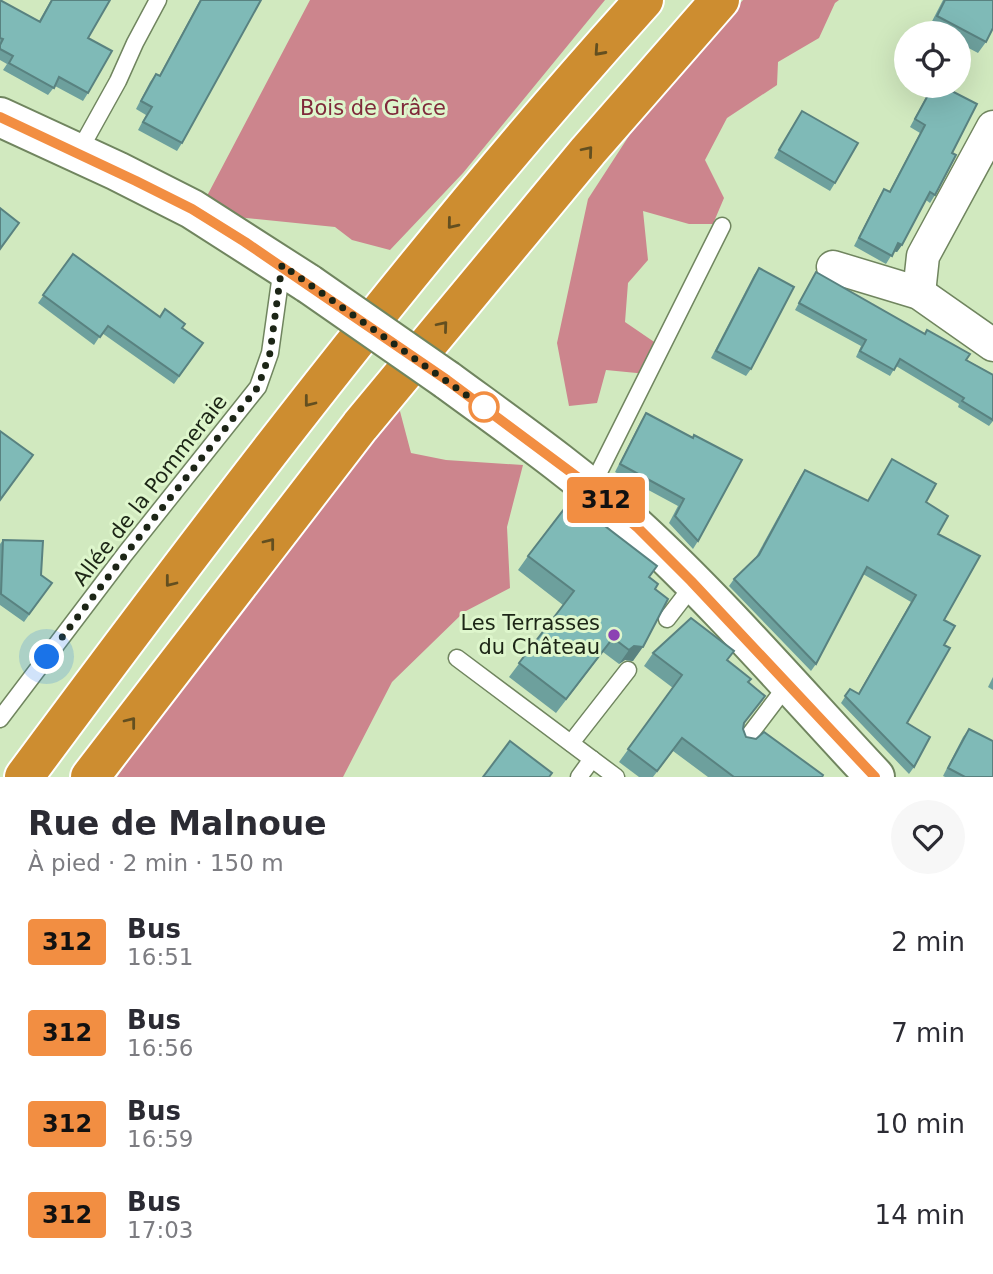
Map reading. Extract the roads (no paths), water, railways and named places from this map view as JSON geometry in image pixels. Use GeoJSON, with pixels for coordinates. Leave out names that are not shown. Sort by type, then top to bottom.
{"type":"FeatureCollection","features":[{"type":"Feature","properties":{"kind":"highway"},"geometry":{"type":"LineString","coordinates":[[24,777],[321,387],[471,200],[644,0]]}},
{"type":"Feature","properties":{"kind":"highway"},"geometry":{"type":"LineString","coordinates":[[90,777],[360,426],[588,150],[720,0]]}},
{"type":"Feature","properties":{"kind":"main road"},"geometry":{"type":"LineString","coordinates":[[0,117],[192,209],[296,275],[447,380],[591,488],[638,528],[694,584],[875,777]]}},
{"type":"Feature","properties":{"kind":"street"},"geometry":{"type":"LineString","coordinates":[[919,293],[923,256],[993,127]]}},
{"type":"Feature","properties":{"kind":"street"},"geometry":{"type":"LineString","coordinates":[[832,267],[919,293],[993,345]]}},
{"type":"Feature","properties":{"kind":"lane"},"geometry":{"type":"LineString","coordinates":[[78,153],[158,0]]}},
{"type":"Feature","properties":{"kind":"lane"},"geometry":{"type":"LineString","coordinates":[[591,488],[722,226]]}},
{"type":"Feature","properties":{"kind":"lane","name":"Allée de la Pommeraie"},"geometry":{"type":"LineString","coordinates":[[0,719],[258,387],[296,275]]}},
{"type":"Feature","properties":{"kind":"lane"},"geometry":{"type":"LineString","coordinates":[[667,620],[694,584]]}},
{"type":"Feature","properties":{"kind":"lane"},"geometry":{"type":"LineString","coordinates":[[457,658],[616,777]]}},
{"type":"Feature","properties":{"kind":"lane"},"geometry":{"type":"LineString","coordinates":[[571,743],[628,670]]}},
{"type":"Feature","properties":{"kind":"lane"},"geometry":{"type":"LineString","coordinates":[[744,742],[788,684]]}},
{"type":"Feature","properties":{"kind":"lane"},"geometry":{"type":"LineString","coordinates":[[579,777],[592,760]]}},
{"type":"Feature","properties":{"kind":"place","name":"Les Terrasses du Château"},"geometry":{"type":"Point","coordinates":[614,635]}},
{"type":"Feature","properties":{"kind":"park label","name":"Bois de Grâce"},"geometry":{"type":"Point","coordinates":[373,108]}}]}
